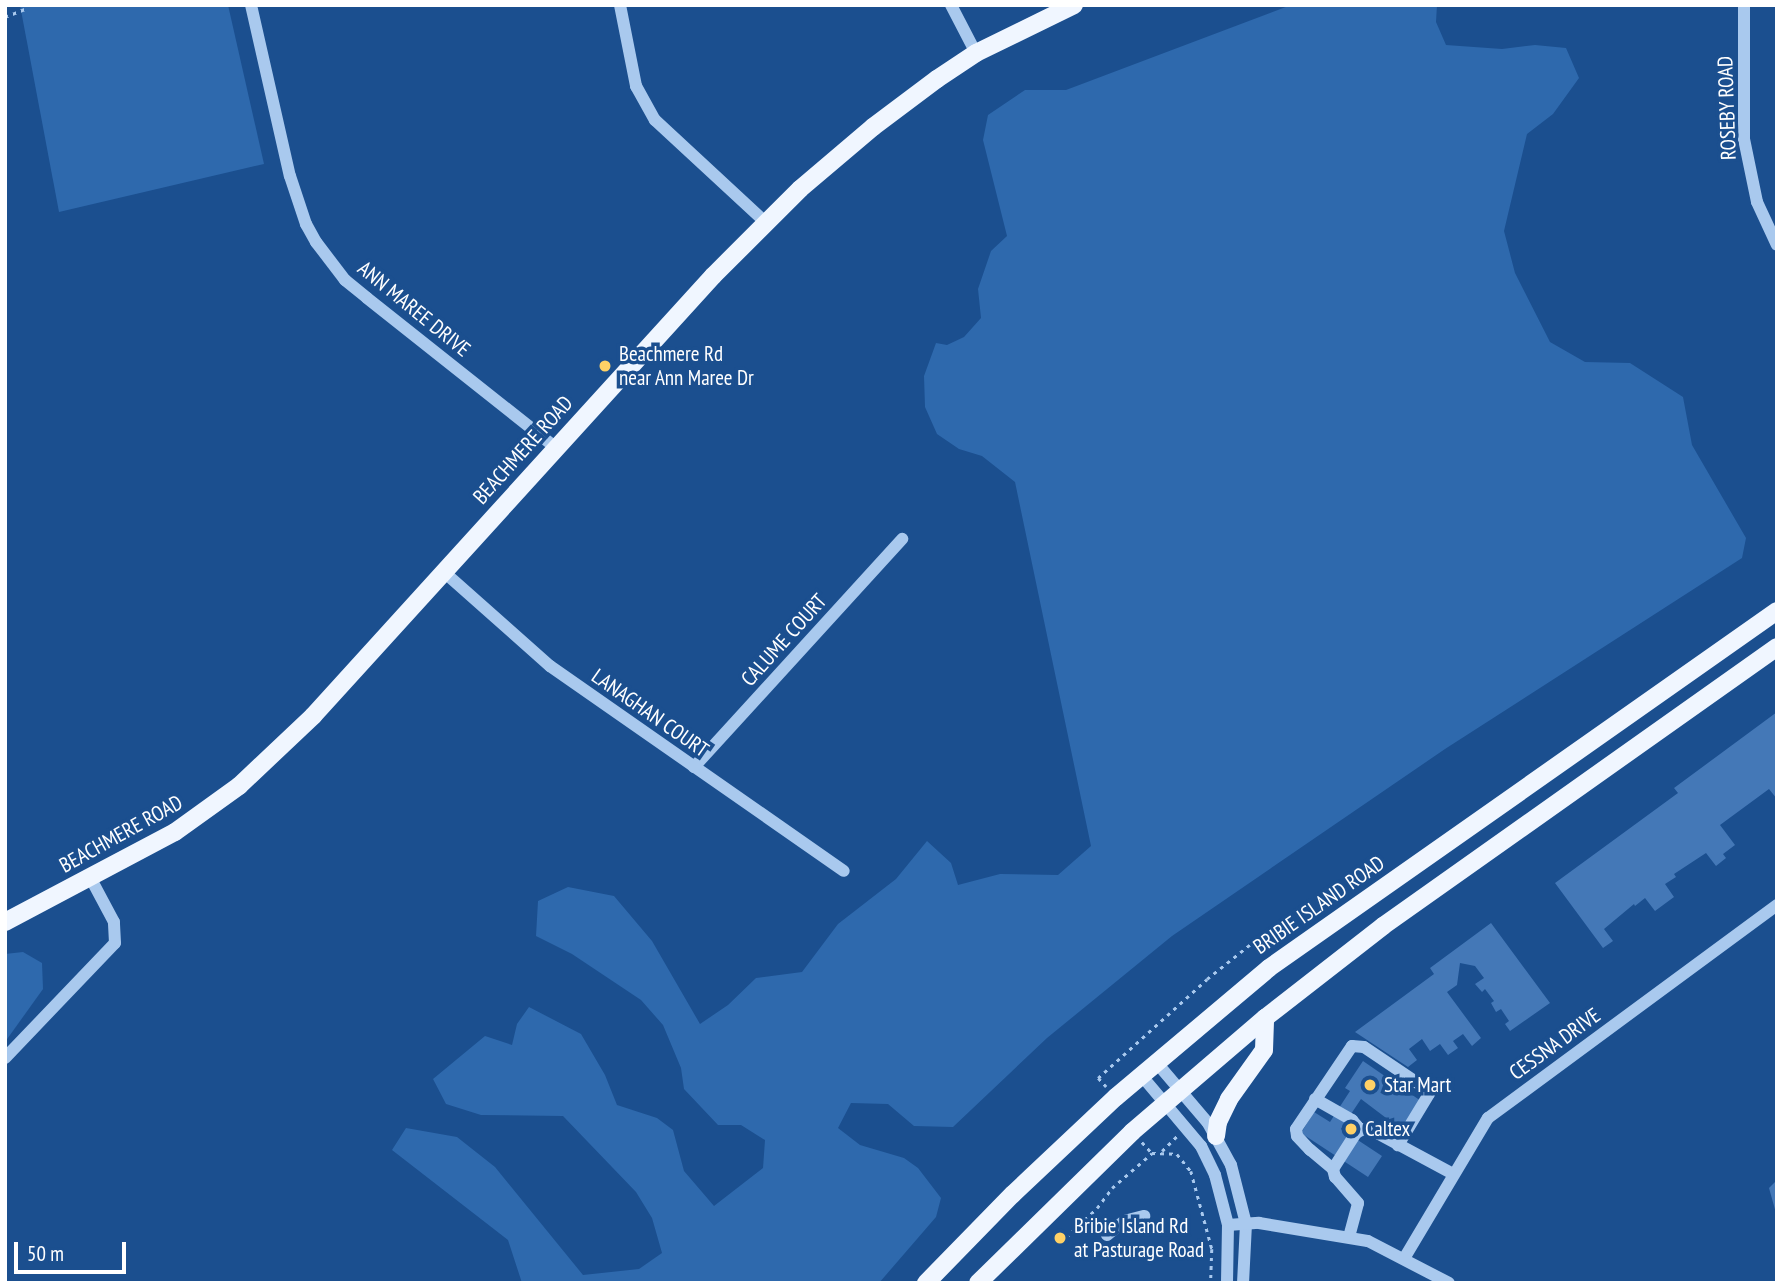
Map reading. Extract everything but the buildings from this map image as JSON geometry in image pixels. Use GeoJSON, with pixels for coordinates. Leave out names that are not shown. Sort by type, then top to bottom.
{"type":"FeatureCollection","features":[{"type":"Feature","properties":{"kind":"main road","name":"BEACHMERE ROAD"},"geometry":{"type":"LineString","coordinates":[[5,922],[175,832],[239,786],[313,716],[765,222],[864,134],[976,53],[1073,5]]}},
{"type":"Feature","properties":{"kind":"main road","name":"BRIBIE ISLAND ROAD"},"geometry":{"type":"LineString","coordinates":[[926,1283],[1013,1194],[1141,1075],[1301,943],[1777,611]]}},
{"type":"Feature","properties":{"kind":"main road"},"geometry":{"type":"LineString","coordinates":[[978,1283],[1074,1186],[1165,1102],[1265,1018],[1382,926],[1777,647]]}},
{"type":"Feature","properties":{"kind":"main road"},"geometry":{"type":"LineString","coordinates":[[1216,1136],[1218,1122],[1225,1106],[1264,1050],[1265,1018]]}},
{"type":"Feature","properties":{"kind":"street","name":"ANN MAREE DRIVE"},"geometry":{"type":"LineString","coordinates":[[251,5],[290,176],[306,224],[316,242],[345,280],[367,299],[556,448]]}},
{"type":"Feature","properties":{"kind":"street"},"geometry":{"type":"LineString","coordinates":[[620,5],[636,86],[654,120],[765,222]]}},
{"type":"Feature","properties":{"kind":"street"},"geometry":{"type":"LineString","coordinates":[[951,5],[976,53]]}},
{"type":"Feature","properties":{"kind":"street","name":"ROSEBY ROAD"},"geometry":{"type":"LineString","coordinates":[[1744,5],[1744,139],[1757,202],[1777,245]]}},
{"type":"Feature","properties":{"kind":"street","name":"CALUME COURT"},"geometry":{"type":"LineString","coordinates":[[694,767],[902,539]]}},
{"type":"Feature","properties":{"kind":"street","name":"LANAGHAN COURT"},"geometry":{"type":"LineString","coordinates":[[444,572],[550,666],[844,871]]}},
{"type":"Feature","properties":{"kind":"street"},"geometry":{"type":"LineString","coordinates":[[5,1058],[115,943],[114,922],[90,879]]}},
{"type":"Feature","properties":{"kind":"street","name":"CESSNA DRIVE"},"geometry":{"type":"LineString","coordinates":[[1405,1257],[1477,1132],[1494,1113],[1777,905]]}},
{"type":"Feature","properties":{"kind":"street"},"geometry":{"type":"LineString","coordinates":[[1349,1237],[1358,1203],[1335,1177],[1333,1169],[1297,1136],[1296,1129],[1346,1051],[1352,1046],[1364,1046],[1425,1088],[1429,1094],[1398,1145]]}},
{"type":"Feature","properties":{"kind":"street"},"geometry":{"type":"LineString","coordinates":[[1156,1062],[1216,1136],[1231,1165],[1246,1224],[1243,1283]]}},
{"type":"Feature","properties":{"kind":"street"},"geometry":{"type":"LineString","coordinates":[[1141,1075],[1192,1134],[1208,1159],[1220,1189],[1228,1225],[1227,1283]]}},
{"type":"Feature","properties":{"kind":"street"},"geometry":{"type":"LineString","coordinates":[[1315,1099],[1352,1120],[1357,1126],[1356,1133],[1333,1169]]}},
{"type":"Feature","properties":{"kind":"street"},"geometry":{"type":"LineString","coordinates":[[1356,1133],[1363,1129],[1452,1174]]}},
{"type":"Feature","properties":{"kind":"street"},"geometry":{"type":"LineString","coordinates":[[1107,1235],[1124,1221],[1144,1216]]}},
{"type":"Feature","properties":{"kind":"street"},"geometry":{"type":"LineString","coordinates":[[1228,1225],[1246,1224],[1349,1237],[1379,1244],[1449,1283]]}},
{"type":"Feature","properties":{"kind":"path"},"geometry":{"type":"LineString","coordinates":[[5,16],[25,9]]}},
{"type":"Feature","properties":{"kind":"path"},"geometry":{"type":"LineString","coordinates":[[1060,1243],[1112,1188],[1152,1153]]}},
{"type":"Feature","properties":{"kind":"shaded area"},"geometry":{"type":"Polygon","coordinates":[[[20,5],[228,5],[264,164],[59,212],[20,5]]]}},
{"type":"Feature","properties":{"kind":"shaded area"},"geometry":{"type":"Polygon","coordinates":[[[1291,5],[1437,5],[1436,22],[1446,45],[1502,49],[1535,45],[1566,48],[1579,78],[1553,114],[1527,134],[1504,231],[1515,273],[1550,342],[1585,362],[1630,363],[1683,397],[1692,445],[1746,538],[1742,558],[1445,749],[1172,936],[1047,1038],[953,1127],[914,1126],[888,1104],[851,1103],[838,1128],[860,1145],[904,1158],[918,1168],[941,1198],[936,1217],[879,1283],[522,1283],[508,1240],[392,1150],[406,1128],[457,1137],[495,1167],[583,1275],[639,1269],[662,1253],[652,1218],[636,1192],[563,1116],[481,1115],[446,1104],[433,1079],[485,1036],[512,1045],[517,1024],[529,1007],[581,1034],[605,1075],[617,1105],[657,1118],[673,1130],[684,1171],[714,1206],[763,1168],[765,1140],[741,1125],[718,1125],[684,1089],[681,1068],[663,1025],[641,1000],[572,954],[536,936],[538,901],[568,887],[614,896],[652,941],[700,1024],[728,1005],[756,978],[802,972],[838,924],[896,879],[927,841],[951,863],[958,885],[1000,874],[1058,875],[1091,846],[1015,482],[982,456],[959,449],[937,434],[925,407],[924,376],[936,343],[947,345],[964,337],[981,318],[978,289],[991,251],[1007,236],[983,140],[988,115],[1025,90],[1066,90],[1291,5]]]}},
{"type":"Feature","properties":{"kind":"shaded area"},"geometry":{"type":"Polygon","coordinates":[[[23,952],[42,963],[43,989],[5,1042],[5,954],[23,952]]]}},
{"type":"Feature","properties":{"kind":"place","name":"Beachmere Rd near Ann Maree Dr"},"geometry":{"type":"Point","coordinates":[605,366]}},
{"type":"Feature","properties":{"kind":"place","name":"Star Mart"},"geometry":{"type":"Point","coordinates":[1370,1085]}},
{"type":"Feature","properties":{"kind":"place","name":"Caltex"},"geometry":{"type":"Point","coordinates":[1351,1129]}},
{"type":"Feature","properties":{"kind":"place","name":"Bribie Island Rd at Pasturage Road"},"geometry":{"type":"Point","coordinates":[1060,1238]}}]}
